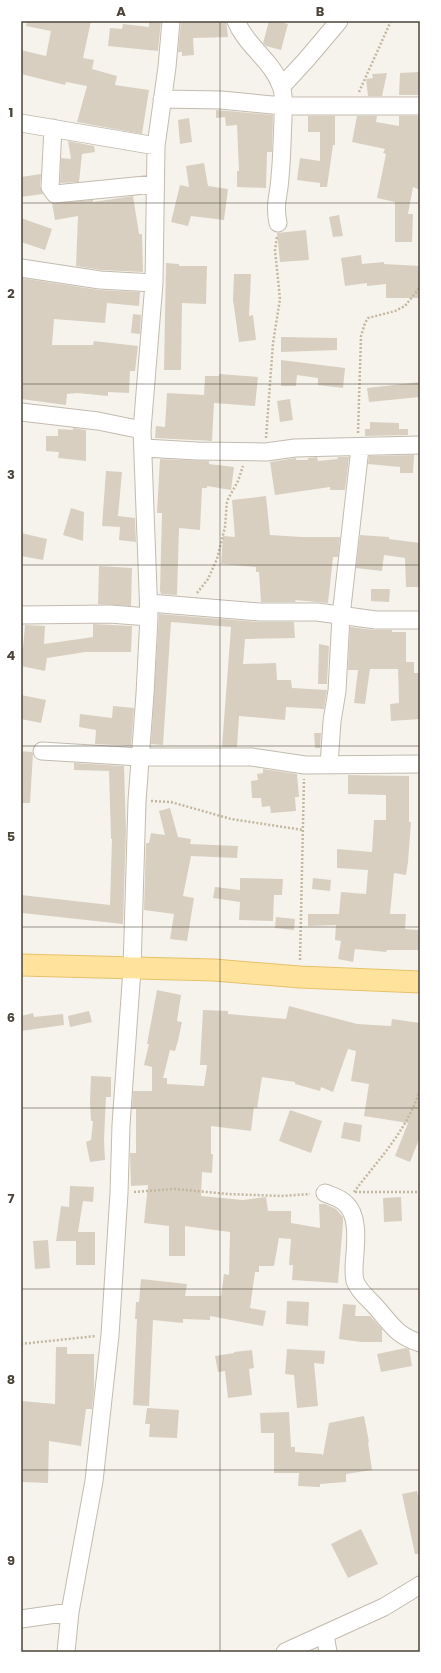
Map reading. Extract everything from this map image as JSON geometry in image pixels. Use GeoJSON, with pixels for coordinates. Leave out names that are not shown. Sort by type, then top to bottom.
{"type":"FeatureCollection","features":[{"type":"Feature","properties":{"kind":"main road"},"geometry":{"type":"LineString","coordinates":[[21,965],[214,970],[300,977],[420,982]]}},
{"type":"Feature","properties":{"kind":"street"},"geometry":{"type":"LineString","coordinates":[[66,1652],[70,1612],[94,1481],[110,1335],[120,1193],[121,1125],[132,969],[137,801],[145,694],[149,610],[144,448],[142,430],[154,283],[156,146],[167,67],[170,21]]}},
{"type":"Feature","properties":{"kind":"street"},"geometry":{"type":"LineString","coordinates":[[236,21],[245,37],[268,63],[282,86],[284,106],[280,179],[276,208],[278,223]]}},
{"type":"Feature","properties":{"kind":"street"},"geometry":{"type":"LineString","coordinates":[[282,86],[339,21]]}},
{"type":"Feature","properties":{"kind":"street"},"geometry":{"type":"LineString","coordinates":[[162,99],[221,100],[284,106],[420,106]]}},
{"type":"Feature","properties":{"kind":"street"},"geometry":{"type":"LineString","coordinates":[[21,123],[156,146]]}},
{"type":"Feature","properties":{"kind":"street"},"geometry":{"type":"LineString","coordinates":[[53,128],[50,187],[55,194],[155,184]]}},
{"type":"Feature","properties":{"kind":"street"},"geometry":{"type":"LineString","coordinates":[[21,268],[100,280],[154,283]]}},
{"type":"Feature","properties":{"kind":"street"},"geometry":{"type":"LineString","coordinates":[[21,412],[98,422],[142,430]]}},
{"type":"Feature","properties":{"kind":"street"},"geometry":{"type":"LineString","coordinates":[[144,448],[266,452],[295,448],[358,448],[395,444],[420,445]]}},
{"type":"Feature","properties":{"kind":"street"},"geometry":{"type":"LineString","coordinates":[[329,765],[332,722],[337,691],[341,616],[358,448]]}},
{"type":"Feature","properties":{"kind":"street"},"geometry":{"type":"LineString","coordinates":[[21,615],[110,614],[189,606],[260,612],[317,612],[376,620],[420,620]]}},
{"type":"Feature","properties":{"kind":"street"},"geometry":{"type":"LineString","coordinates":[[42,751],[140,757],[252,757],[305,765],[420,764]]}},
{"type":"Feature","properties":{"kind":"street"},"geometry":{"type":"LineString","coordinates":[[325,1193],[339,1198],[347,1204],[354,1217],[356,1244],[354,1267],[355,1282],[362,1293],[376,1307],[392,1328],[408,1339],[420,1343]]}},
{"type":"Feature","properties":{"kind":"street"},"geometry":{"type":"LineString","coordinates":[[286,1652],[384,1607],[420,1585]]}},
{"type":"Feature","properties":{"kind":"street"},"geometry":{"type":"LineString","coordinates":[[21,1619],[70,1612]]}},
{"type":"Feature","properties":{"kind":"street"},"geometry":{"type":"LineString","coordinates":[[325,1635],[328,1652]]}},
{"type":"Feature","properties":{"kind":"path"},"geometry":{"type":"LineString","coordinates":[[353,105],[391,21]]}},
{"type":"Feature","properties":{"kind":"path"},"geometry":{"type":"LineString","coordinates":[[266,452],[272,343],[280,299],[275,250],[278,223]]}},
{"type":"Feature","properties":{"kind":"path"},"geometry":{"type":"LineString","coordinates":[[358,448],[361,336],[365,323],[368,318],[395,311],[405,306],[420,287]]}},
{"type":"Feature","properties":{"kind":"path"},"geometry":{"type":"LineString","coordinates":[[189,606],[208,579],[217,559],[225,527],[228,501],[243,467],[244,452]]}},
{"type":"Feature","properties":{"kind":"path"},"geometry":{"type":"LineString","coordinates":[[300,977],[305,765]]}},
{"type":"Feature","properties":{"kind":"path"},"geometry":{"type":"LineString","coordinates":[[137,801],[171,802],[231,819],[303,830]]}},
{"type":"Feature","properties":{"kind":"path"},"geometry":{"type":"LineString","coordinates":[[354,1192],[402,1127],[416,1103],[420,1089]]}},
{"type":"Feature","properties":{"kind":"path"},"geometry":{"type":"LineString","coordinates":[[120,1193],[175,1189],[228,1194],[281,1196],[354,1192],[420,1192]]}},
{"type":"Feature","properties":{"kind":"path"},"geometry":{"type":"LineString","coordinates":[[21,1344],[110,1335]]}},
{"type":"Feature","properties":{"kind":"building"},"geometry":{"type":"Polygon","coordinates":[[[27,21],[91,21],[83,58],[94,60],[92,69],[117,76],[115,85],[149,90],[142,134],[77,122],[87,86],[66,82],[65,85],[21,74],[21,50],[46,56],[51,31],[26,26],[27,21]]]}},
{"type":"Feature","properties":{"kind":"building"},"geometry":{"type":"Polygon","coordinates":[[[149,21],[161,21],[158,51],[108,46],[110,28],[122,29],[123,24],[149,27],[149,21]]]}},
{"type":"Feature","properties":{"kind":"building"},"geometry":{"type":"Polygon","coordinates":[[[181,21],[226,21],[228,37],[193,38],[194,55],[182,56],[182,52],[178,52],[181,21]]]}},
{"type":"Feature","properties":{"kind":"building"},"geometry":{"type":"Polygon","coordinates":[[[269,21],[277,21],[288,24],[281,50],[266,46],[263,43],[269,21]]]}},
{"type":"Feature","properties":{"kind":"building"},"geometry":{"type":"Polygon","coordinates":[[[420,72],[420,95],[399,95],[400,73],[420,72]]]}},
{"type":"Feature","properties":{"kind":"building"},"geometry":{"type":"Polygon","coordinates":[[[387,73],[382,96],[368,96],[366,79],[373,78],[372,74],[387,73]]]}},
{"type":"Feature","properties":{"kind":"building"},"geometry":{"type":"Polygon","coordinates":[[[216,110],[273,115],[272,152],[267,152],[266,188],[237,187],[237,171],[239,171],[237,125],[226,126],[225,117],[216,118],[216,110]]]}},
{"type":"Feature","properties":{"kind":"building"},"geometry":{"type":"Polygon","coordinates":[[[308,116],[335,116],[335,145],[333,145],[327,187],[320,187],[320,183],[297,180],[300,158],[320,161],[320,132],[308,132],[308,116]]]}},
{"type":"Feature","properties":{"kind":"building"},"geometry":{"type":"Polygon","coordinates":[[[357,116],[377,116],[376,122],[399,126],[399,116],[420,116],[420,190],[413,187],[408,214],[413,214],[412,242],[395,242],[395,202],[377,198],[386,154],[383,153],[385,149],[352,142],[357,116]]]}},
{"type":"Feature","properties":{"kind":"building"},"geometry":{"type":"Polygon","coordinates":[[[189,118],[192,142],[180,144],[178,120],[189,118]]]}},
{"type":"Feature","properties":{"kind":"building"},"geometry":{"type":"Polygon","coordinates":[[[68,141],[94,146],[95,152],[82,154],[79,182],[60,183],[61,158],[71,159],[68,141]]]}},
{"type":"Feature","properties":{"kind":"building"},"geometry":{"type":"Polygon","coordinates":[[[204,163],[208,186],[228,189],[224,220],[191,216],[188,226],[171,222],[180,185],[189,187],[186,166],[204,163]]]}},
{"type":"Feature","properties":{"kind":"building"},"geometry":{"type":"Polygon","coordinates":[[[41,174],[40,186],[43,194],[21,197],[21,177],[41,174]]]}},
{"type":"Feature","properties":{"kind":"building"},"geometry":{"type":"Polygon","coordinates":[[[133,196],[139,234],[142,234],[143,272],[101,270],[76,266],[78,216],[55,220],[52,203],[93,200],[93,202],[133,196]]]}},
{"type":"Feature","properties":{"kind":"building"},"geometry":{"type":"Polygon","coordinates":[[[339,215],[343,236],[333,237],[329,217],[339,215]]]}},
{"type":"Feature","properties":{"kind":"building"},"geometry":{"type":"Polygon","coordinates":[[[21,218],[52,229],[45,250],[21,242],[21,218]]]}},
{"type":"Feature","properties":{"kind":"building"},"geometry":{"type":"Polygon","coordinates":[[[306,230],[309,260],[280,262],[277,233],[306,230]]]}},
{"type":"Feature","properties":{"kind":"building"},"geometry":{"type":"Polygon","coordinates":[[[361,255],[362,264],[384,262],[384,264],[420,266],[420,298],[386,298],[386,284],[367,286],[367,283],[345,286],[341,258],[361,255]]]}},
{"type":"Feature","properties":{"kind":"building"},"geometry":{"type":"Polygon","coordinates":[[[166,263],[179,264],[179,266],[207,266],[206,304],[182,303],[181,370],[164,370],[166,263]]]}},
{"type":"Feature","properties":{"kind":"building"},"geometry":{"type":"Polygon","coordinates":[[[234,274],[251,274],[249,316],[253,315],[256,340],[239,342],[233,300],[234,274]]]}},
{"type":"Feature","properties":{"kind":"building"},"geometry":{"type":"Polygon","coordinates":[[[21,278],[99,290],[140,292],[139,306],[107,303],[105,323],[54,319],[52,345],[93,345],[94,341],[138,346],[135,371],[130,371],[129,393],[108,392],[108,396],[77,393],[67,394],[66,405],[21,399],[21,278]]]}},
{"type":"Feature","properties":{"kind":"building"},"geometry":{"type":"Polygon","coordinates":[[[133,314],[141,315],[140,334],[131,333],[133,314]]]}},
{"type":"Feature","properties":{"kind":"building"},"geometry":{"type":"Polygon","coordinates":[[[281,337],[337,338],[337,350],[281,352],[281,337]]]}},
{"type":"Feature","properties":{"kind":"building"},"geometry":{"type":"Polygon","coordinates":[[[281,360],[345,368],[343,388],[318,385],[318,378],[297,375],[296,386],[281,386],[281,360]]]}},
{"type":"Feature","properties":{"kind":"building"},"geometry":{"type":"Polygon","coordinates":[[[219,374],[258,377],[255,406],[214,403],[212,441],[155,438],[156,426],[165,427],[167,393],[204,395],[205,376],[219,376],[219,374]]]}},
{"type":"Feature","properties":{"kind":"building"},"geometry":{"type":"Polygon","coordinates":[[[420,382],[420,397],[369,402],[367,388],[420,382]]]}},
{"type":"Feature","properties":{"kind":"building"},"geometry":{"type":"Polygon","coordinates":[[[290,399],[293,420],[280,422],[277,401],[290,399]]]}},
{"type":"Feature","properties":{"kind":"building"},"geometry":{"type":"Polygon","coordinates":[[[370,422],[399,423],[399,429],[408,429],[408,435],[365,436],[365,429],[370,429],[370,422]]]}},
{"type":"Feature","properties":{"kind":"building"},"geometry":{"type":"Polygon","coordinates":[[[73,428],[86,430],[86,461],[58,458],[59,452],[46,451],[46,436],[58,436],[58,429],[73,430],[73,428]]]}},
{"type":"Feature","properties":{"kind":"building"},"geometry":{"type":"Polygon","coordinates":[[[414,455],[413,473],[400,473],[400,467],[368,464],[369,456],[414,455]]]}},
{"type":"Feature","properties":{"kind":"building"},"geometry":{"type":"Polygon","coordinates":[[[317,457],[318,461],[338,459],[337,457],[349,457],[345,490],[330,490],[330,487],[275,495],[270,462],[296,458],[296,460],[308,460],[308,458],[317,457]]]}},
{"type":"Feature","properties":{"kind":"building"},"geometry":{"type":"Polygon","coordinates":[[[160,459],[209,461],[209,464],[234,467],[231,490],[207,486],[207,488],[202,488],[200,530],[179,528],[177,595],[161,594],[160,590],[162,513],[157,513],[160,459]]]}},
{"type":"Feature","properties":{"kind":"building"},"geometry":{"type":"Polygon","coordinates":[[[106,471],[122,472],[118,516],[135,518],[136,542],[119,540],[120,527],[102,526],[106,471]]]}},
{"type":"Feature","properties":{"kind":"building"},"geometry":{"type":"Polygon","coordinates":[[[266,496],[270,535],[340,537],[338,557],[333,557],[328,603],[295,600],[296,602],[261,602],[259,572],[256,572],[256,567],[221,564],[223,536],[235,537],[232,500],[266,496]]]}},
{"type":"Feature","properties":{"kind":"building"},"geometry":{"type":"Polygon","coordinates":[[[71,508],[84,512],[83,541],[63,535],[71,508]]]}},
{"type":"Feature","properties":{"kind":"building"},"geometry":{"type":"Polygon","coordinates":[[[21,533],[47,539],[43,560],[21,556],[21,533]]]}},
{"type":"Feature","properties":{"kind":"building"},"geometry":{"type":"Polygon","coordinates":[[[360,535],[389,537],[389,539],[420,543],[420,587],[406,587],[405,558],[384,555],[382,571],[356,568],[360,535]]]}},
{"type":"Feature","properties":{"kind":"building"},"geometry":{"type":"Polygon","coordinates":[[[99,566],[132,568],[131,606],[98,604],[99,566]]]}},
{"type":"Feature","properties":{"kind":"building"},"geometry":{"type":"Polygon","coordinates":[[[371,589],[390,589],[389,602],[371,601],[371,589]]]}},
{"type":"Feature","properties":{"kind":"building"},"geometry":{"type":"Polygon","coordinates":[[[159,614],[259,622],[294,622],[295,638],[245,639],[243,664],[276,663],[277,680],[291,680],[292,688],[327,690],[324,709],[286,707],[285,720],[239,716],[237,747],[222,747],[231,627],[171,622],[163,745],[151,744],[159,614]]]}},
{"type":"Feature","properties":{"kind":"building"},"geometry":{"type":"Polygon","coordinates":[[[93,624],[132,626],[131,652],[85,652],[47,658],[45,671],[21,666],[21,647],[23,648],[25,625],[45,626],[44,644],[93,637],[93,624]]]}},
{"type":"Feature","properties":{"kind":"building"},"geometry":{"type":"Polygon","coordinates":[[[350,627],[375,630],[392,630],[392,632],[406,632],[406,662],[414,662],[414,673],[420,673],[420,719],[391,721],[390,704],[399,703],[398,669],[370,669],[365,704],[354,703],[358,670],[348,670],[350,627]]]}},
{"type":"Feature","properties":{"kind":"building"},"geometry":{"type":"Polygon","coordinates":[[[319,644],[329,646],[327,684],[318,684],[319,644]]]}},
{"type":"Feature","properties":{"kind":"building"},"geometry":{"type":"Polygon","coordinates":[[[21,695],[46,700],[41,723],[21,719],[21,695]]]}},
{"type":"Feature","properties":{"kind":"building"},"geometry":{"type":"Polygon","coordinates":[[[113,706],[134,708],[131,746],[95,744],[96,730],[79,727],[80,714],[112,718],[113,706]]]}},
{"type":"Feature","properties":{"kind":"building"},"geometry":{"type":"Polygon","coordinates":[[[314,733],[321,733],[320,748],[315,748],[314,733]]]}},
{"type":"Feature","properties":{"kind":"building"},"geometry":{"type":"Polygon","coordinates":[[[21,751],[32,752],[33,754],[30,803],[21,803],[21,751]]]}},
{"type":"Feature","properties":{"kind":"building"},"geometry":{"type":"Polygon","coordinates":[[[74,763],[124,766],[126,829],[123,924],[22,913],[21,895],[110,905],[112,839],[109,771],[74,770],[74,763]]]}},
{"type":"Feature","properties":{"kind":"building"},"geometry":{"type":"Polygon","coordinates":[[[263,769],[297,774],[299,797],[295,797],[296,811],[271,813],[270,806],[262,807],[261,798],[252,798],[251,781],[258,780],[257,774],[263,773],[263,769]]]}},
{"type":"Feature","properties":{"kind":"building"},"geometry":{"type":"Polygon","coordinates":[[[348,775],[409,776],[409,822],[411,822],[408,862],[406,875],[394,873],[390,914],[406,914],[405,929],[420,930],[420,950],[387,950],[386,952],[355,949],[353,962],[338,959],[341,941],[335,940],[336,925],[308,926],[308,914],[339,914],[341,892],[366,894],[368,870],[337,868],[337,849],[372,852],[374,820],[386,820],[386,795],[348,794],[348,775]]]}},
{"type":"Feature","properties":{"kind":"building"},"geometry":{"type":"Polygon","coordinates":[[[170,808],[178,837],[191,839],[190,844],[238,846],[237,858],[191,856],[183,896],[194,898],[187,941],[170,939],[174,914],[144,910],[146,843],[149,843],[151,833],[165,835],[159,811],[170,808]]]}},
{"type":"Feature","properties":{"kind":"building"},"geometry":{"type":"Polygon","coordinates":[[[240,878],[283,879],[282,895],[274,895],[273,921],[239,920],[240,902],[213,898],[215,887],[240,890],[240,878]]]}},
{"type":"Feature","properties":{"kind":"building"},"geometry":{"type":"Polygon","coordinates":[[[313,878],[331,880],[330,891],[312,889],[313,878]]]}},
{"type":"Feature","properties":{"kind":"building"},"geometry":{"type":"Polygon","coordinates":[[[276,917],[295,919],[294,930],[275,928],[276,917]]]}},
{"type":"Feature","properties":{"kind":"building"},"geometry":{"type":"Polygon","coordinates":[[[157,990],[181,995],[177,1021],[182,1022],[175,1051],[170,1050],[163,1078],[167,1078],[167,1084],[204,1086],[207,1065],[200,1065],[203,1010],[228,1011],[228,1014],[286,1019],[289,1006],[357,1024],[391,1026],[392,1019],[420,1023],[420,1137],[410,1162],[395,1156],[408,1123],[364,1116],[369,1084],[351,1081],[356,1051],[348,1049],[333,1092],[321,1087],[320,1091],[295,1084],[295,1082],[262,1077],[257,1108],[254,1107],[251,1131],[211,1126],[211,1154],[213,1154],[212,1173],[202,1172],[201,1196],[243,1200],[266,1197],[268,1211],[291,1211],[291,1223],[320,1228],[319,1204],[325,1204],[336,1209],[343,1217],[338,1283],[292,1280],[293,1265],[289,1265],[291,1239],[279,1238],[274,1266],[259,1266],[259,1272],[255,1272],[250,1308],[266,1311],[263,1326],[210,1316],[210,1320],[183,1319],[183,1323],[153,1320],[149,1406],[133,1405],[137,1319],[135,1319],[136,1302],[139,1302],[141,1279],[187,1284],[185,1296],[221,1296],[224,1274],[229,1275],[230,1232],[185,1226],[185,1256],[169,1256],[169,1226],[144,1223],[148,1185],[131,1186],[130,1153],[136,1153],[136,1109],[132,1109],[133,1091],[152,1091],[152,1067],[144,1065],[149,1044],[147,1044],[157,990]]]}},
{"type":"Feature","properties":{"kind":"building"},"geometry":{"type":"Polygon","coordinates":[[[89,1011],[92,1022],[70,1027],[68,1016],[89,1011]]]}},
{"type":"Feature","properties":{"kind":"building"},"geometry":{"type":"Polygon","coordinates":[[[33,1013],[34,1017],[63,1014],[64,1025],[21,1031],[21,1016],[33,1013]]]}},
{"type":"Feature","properties":{"kind":"building"},"geometry":{"type":"Polygon","coordinates":[[[91,1076],[111,1077],[111,1097],[106,1097],[104,1140],[105,1160],[90,1162],[86,1142],[91,1140],[93,1121],[91,1121],[90,1103],[91,1076]]]}},
{"type":"Feature","properties":{"kind":"building"},"geometry":{"type":"Polygon","coordinates":[[[290,1110],[322,1121],[311,1153],[279,1141],[290,1110]]]}},
{"type":"Feature","properties":{"kind":"building"},"geometry":{"type":"Polygon","coordinates":[[[344,1122],[362,1125],[360,1142],[341,1138],[344,1122]]]}},
{"type":"Feature","properties":{"kind":"building"},"geometry":{"type":"Polygon","coordinates":[[[70,1186],[94,1187],[93,1202],[83,1201],[78,1232],[95,1232],[95,1265],[76,1265],[76,1241],[56,1241],[61,1206],[69,1207],[70,1186]]]}},
{"type":"Feature","properties":{"kind":"building"},"geometry":{"type":"Polygon","coordinates":[[[401,1197],[402,1221],[384,1222],[383,1198],[401,1197]]]}},
{"type":"Feature","properties":{"kind":"building"},"geometry":{"type":"Polygon","coordinates":[[[48,1240],[50,1268],[35,1269],[33,1241],[48,1240]]]}},
{"type":"Feature","properties":{"kind":"building"},"geometry":{"type":"Polygon","coordinates":[[[287,1301],[309,1302],[308,1326],[286,1324],[287,1301]]]}},
{"type":"Feature","properties":{"kind":"building"},"geometry":{"type":"Polygon","coordinates":[[[343,1304],[356,1305],[355,1316],[370,1316],[382,1329],[382,1342],[361,1342],[339,1339],[343,1304]]]}},
{"type":"Feature","properties":{"kind":"building"},"geometry":{"type":"Polygon","coordinates":[[[56,1347],[67,1347],[67,1354],[94,1354],[94,1389],[92,1409],[86,1409],[81,1446],[49,1441],[48,1483],[21,1482],[21,1401],[55,1404],[56,1347]]]}},
{"type":"Feature","properties":{"kind":"building"},"geometry":{"type":"Polygon","coordinates":[[[406,1348],[409,1349],[412,1366],[381,1372],[377,1354],[406,1348]]]}},
{"type":"Feature","properties":{"kind":"building"},"geometry":{"type":"Polygon","coordinates":[[[287,1349],[325,1351],[324,1364],[314,1363],[318,1406],[297,1408],[294,1375],[285,1374],[287,1349]]]}},
{"type":"Feature","properties":{"kind":"building"},"geometry":{"type":"Polygon","coordinates":[[[252,1350],[254,1368],[249,1369],[252,1395],[228,1398],[225,1371],[218,1372],[215,1356],[252,1350]]]}},
{"type":"Feature","properties":{"kind":"building"},"geometry":{"type":"Polygon","coordinates":[[[147,1408],[179,1410],[177,1438],[149,1437],[150,1424],[145,1424],[147,1408]]]}},
{"type":"Feature","properties":{"kind":"building"},"geometry":{"type":"Polygon","coordinates":[[[289,1412],[291,1447],[295,1447],[295,1452],[322,1455],[329,1423],[364,1416],[372,1470],[346,1474],[346,1482],[320,1484],[320,1487],[298,1486],[299,1473],[274,1473],[274,1433],[261,1433],[260,1413],[289,1412]]]}},
{"type":"Feature","properties":{"kind":"building"},"geometry":{"type":"Polygon","coordinates":[[[417,1491],[420,1503],[420,1554],[415,1554],[402,1494],[417,1491]]]}},
{"type":"Feature","properties":{"kind":"building"},"geometry":{"type":"Polygon","coordinates":[[[361,1529],[378,1564],[348,1578],[331,1544],[361,1529]]]}}]}
